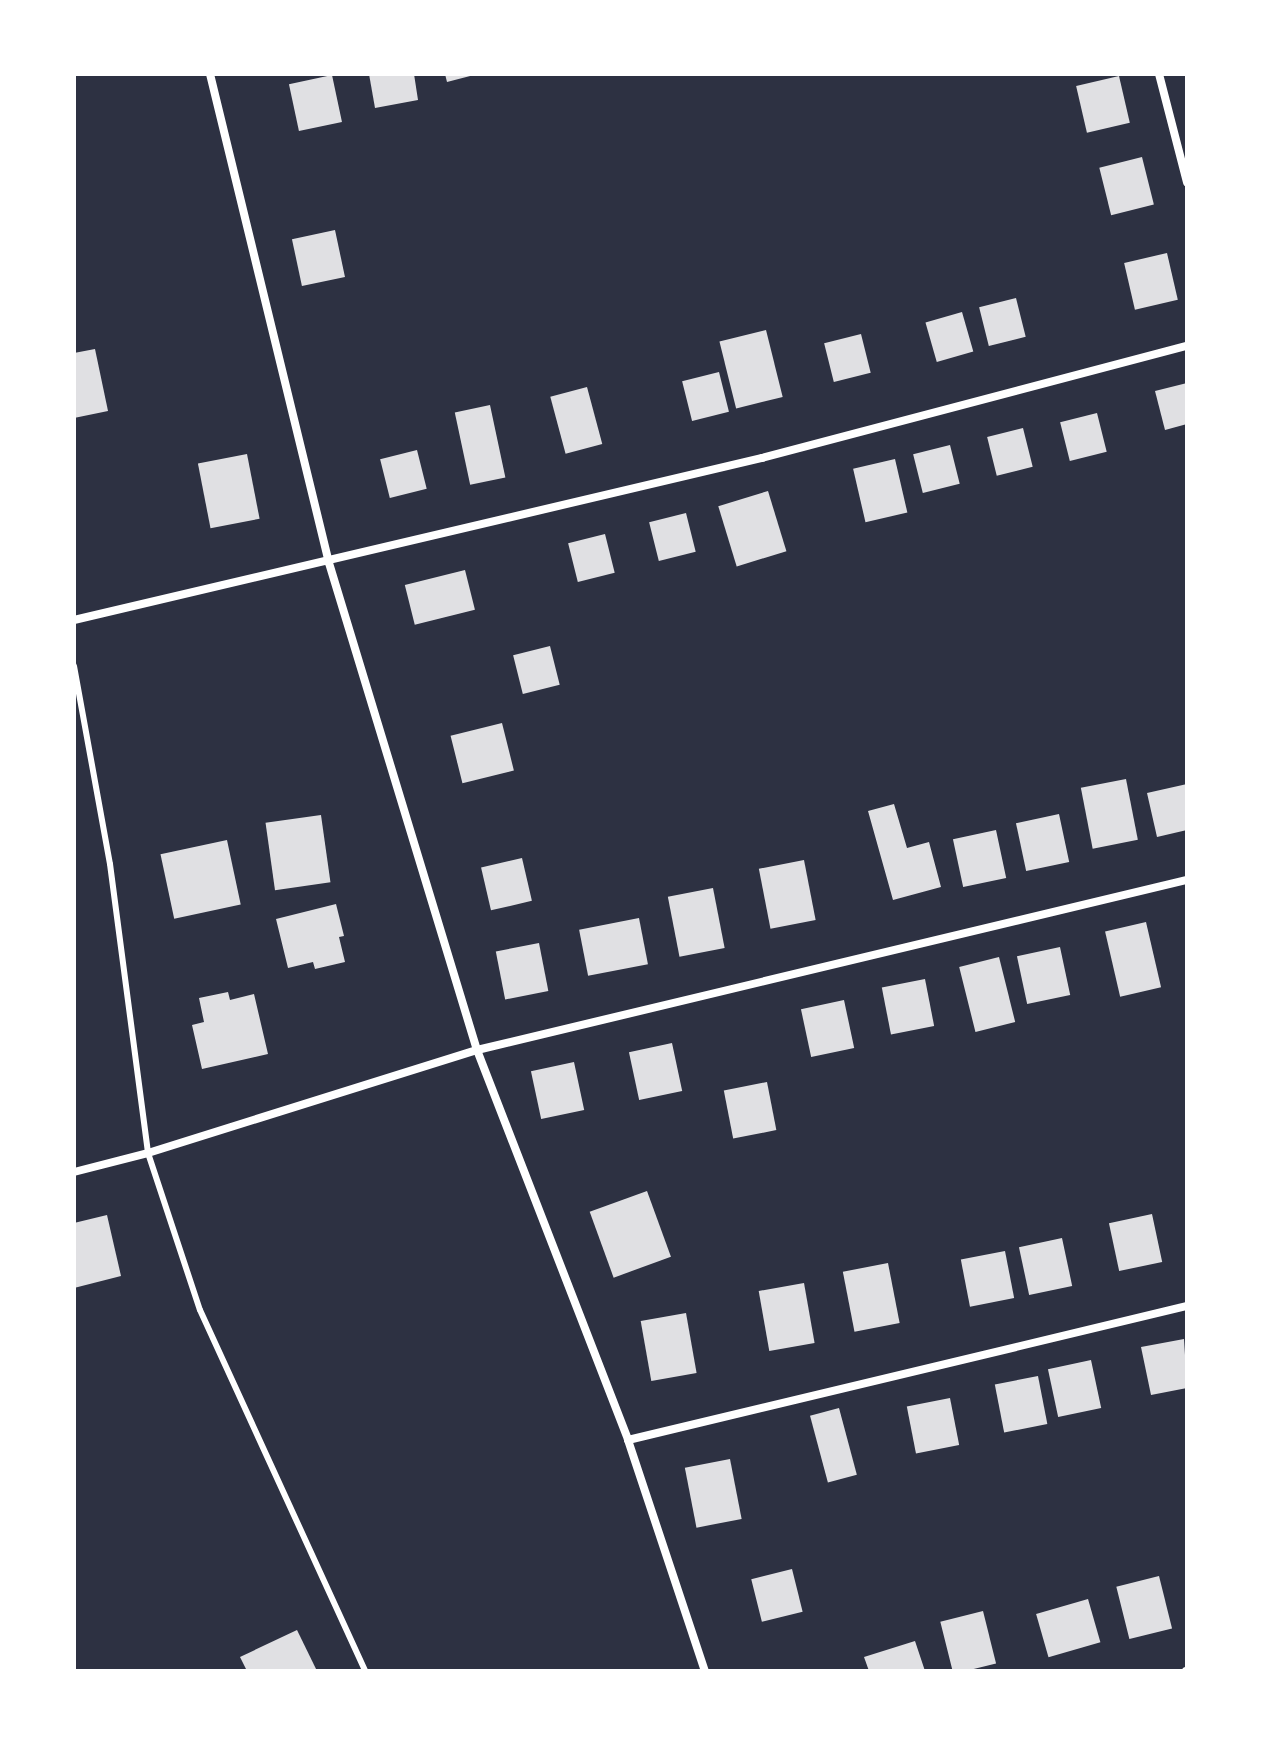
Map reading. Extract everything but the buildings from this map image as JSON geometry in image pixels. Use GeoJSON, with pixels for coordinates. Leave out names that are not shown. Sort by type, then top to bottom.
{"type":"FeatureCollection","features":[{"type":"Feature","properties":{"kind":"street"},"geometry":{"type":"LineString","coordinates":[[210,74],[329,563],[477,1050],[628,1440],[705,1671]]}},
{"type":"Feature","properties":{"kind":"street"},"geometry":{"type":"LineString","coordinates":[[1159,74],[1187,182]]}},
{"type":"Feature","properties":{"kind":"street"},"geometry":{"type":"LineString","coordinates":[[74,620],[329,563],[762,458],[1187,346]]}},
{"type":"Feature","properties":{"kind":"street"},"geometry":{"type":"LineString","coordinates":[[74,1172],[148,1153],[477,1050],[1187,880]]}},
{"type":"Feature","properties":{"kind":"street"},"geometry":{"type":"LineString","coordinates":[[628,1440],[1187,1306]]}},
{"type":"Feature","properties":{"kind":"lane"},"geometry":{"type":"LineString","coordinates":[[74,666],[110,864],[148,1153],[200,1310],[365,1671]]}}]}
